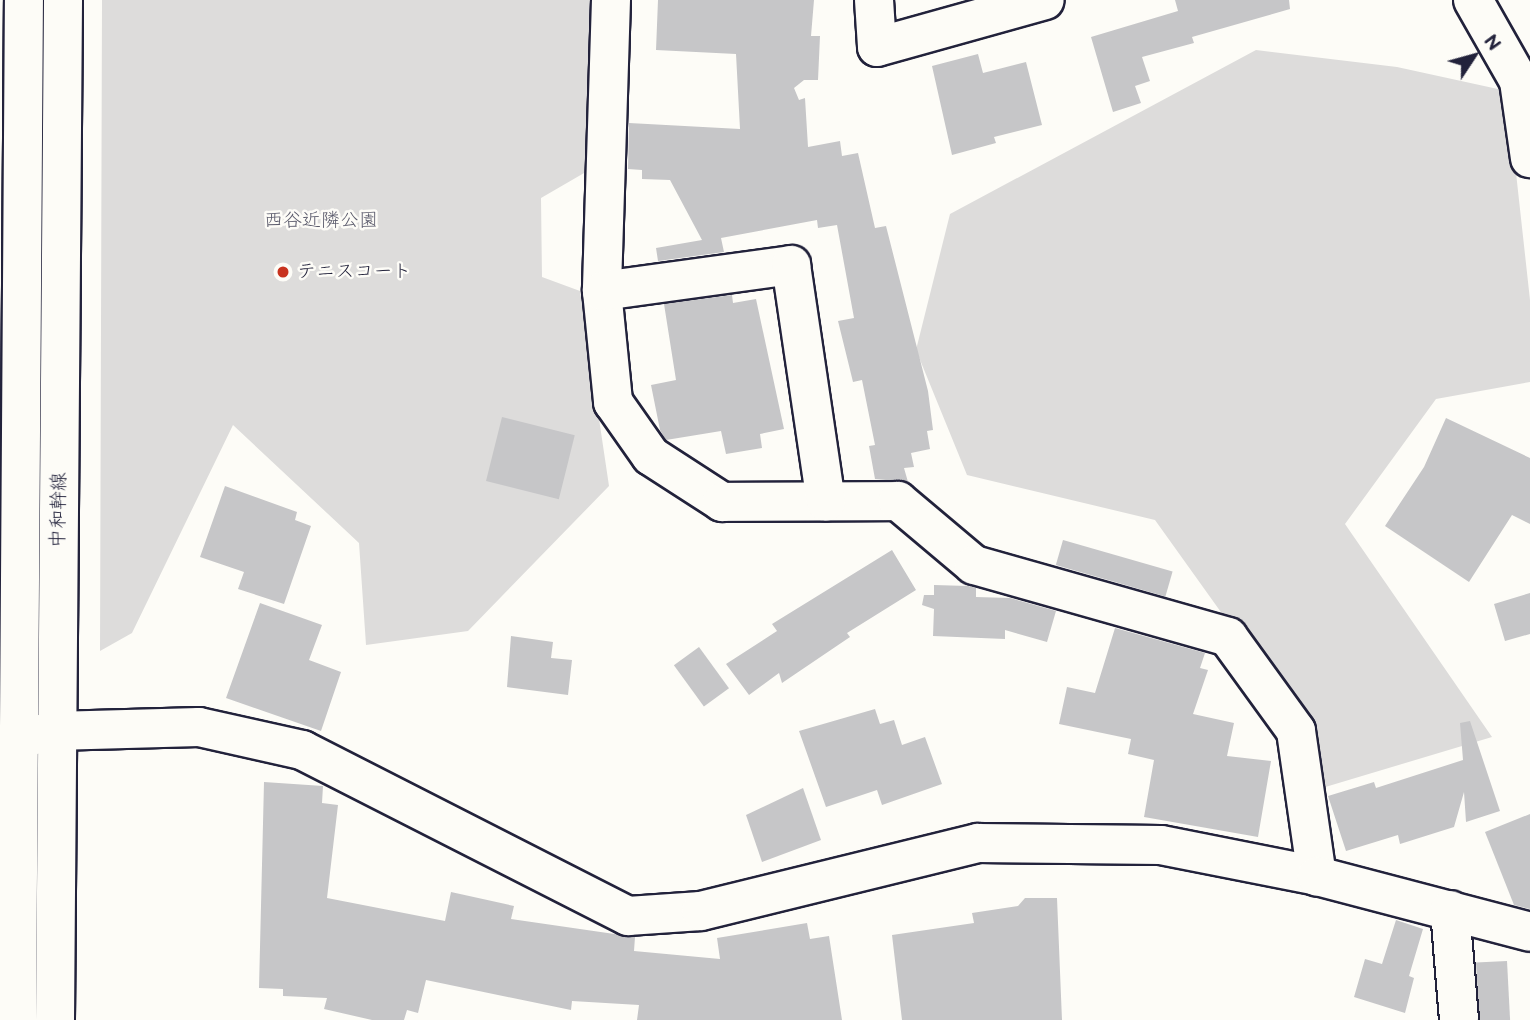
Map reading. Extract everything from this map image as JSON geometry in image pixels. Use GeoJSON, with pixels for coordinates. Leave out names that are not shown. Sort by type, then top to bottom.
{"type":"FeatureCollection","features":[{"type":"Feature","properties":{"kind":"street","name":"中和幹線"},"geometry":{"type":"LineString","coordinates":[[17,1020],[8,741],[24,0]]}},
{"type":"Feature","properties":{"kind":"street","name":"中和幹線"},"geometry":{"type":"LineString","coordinates":[[55,1020],[54,731],[63,0]]}},
{"type":"Feature","properties":{"kind":"street"},"geometry":{"type":"LineString","coordinates":[[611,0],[602,290],[613,402],[651,456],[722,502],[898,501],[974,565],[1228,637],[1296,731],[1317,876]]}},
{"type":"Feature","properties":{"kind":"street"},"geometry":{"type":"LineString","coordinates":[[874,0],[877,47],[1045,0]]}},
{"type":"Feature","properties":{"kind":"street"},"geometry":{"type":"LineString","coordinates":[[1473,0],[1519,81],[1526,101],[1530,158]]}},
{"type":"Feature","properties":{"kind":"street"},"geometry":{"type":"LineString","coordinates":[[602,290],[791,265],[826,501]]}},
{"type":"Feature","properties":{"kind":"street"},"geometry":{"type":"LineString","coordinates":[[8,741],[54,731],[199,727],[302,750],[628,916],[701,911],[978,843],[1161,845],[1317,876],[1530,932]]}},
{"type":"Feature","properties":{"kind":"street"},"geometry":{"type":"LineString","coordinates":[[1450,910],[1459,1020]]}},
{"type":"Feature","properties":{"kind":"green space","name":"西谷近隣公園"},"geometry":{"type":"Polygon","coordinates":[[[102,0],[590,0],[591,169],[541,198],[542,277],[580,291],[609,486],[468,631],[366,645],[359,543],[233,425],[132,633],[100,651],[102,0]]]}},
{"type":"Feature","properties":{"kind":"green space"},"geometry":{"type":"Polygon","coordinates":[[[1256,50],[1397,67],[1507,91],[1530,300],[1530,382],[1436,399],[1345,524],[1492,737],[1322,788],[1228,622],[1155,520],[967,475],[916,350],[950,214],[1256,50]]]}},
{"type":"Feature","properties":{"kind":"building"},"geometry":{"type":"Polygon","coordinates":[[[658,0],[814,0],[811,36],[820,36],[818,80],[804,80],[794,88],[799,100],[805,98],[808,147],[840,141],[842,156],[858,153],[875,228],[886,226],[928,391],[933,430],[927,431],[930,449],[911,453],[914,467],[904,468],[908,482],[875,479],[869,446],[875,445],[862,380],[853,382],[838,321],[854,318],[837,225],[818,228],[817,220],[721,238],[724,252],[658,261],[656,248],[702,240],[670,180],[642,179],[642,170],[628,169],[629,123],[740,129],[736,54],[656,50],[658,0]]]}},
{"type":"Feature","properties":{"kind":"building"},"geometry":{"type":"Polygon","coordinates":[[[1175,0],[1289,0],[1290,9],[1192,37],[1194,43],[1142,57],[1150,81],[1135,86],[1141,103],[1113,112],[1091,37],[1178,11],[1175,0]]]}},
{"type":"Feature","properties":{"kind":"building"},"geometry":{"type":"Polygon","coordinates":[[[978,54],[983,73],[1026,62],[1042,125],[994,137],[996,143],[952,155],[932,66],[978,54]]]}},
{"type":"Feature","properties":{"kind":"building"},"geometry":{"type":"Polygon","coordinates":[[[732,295],[733,303],[756,299],[784,429],[760,434],[762,448],[726,454],[721,431],[666,440],[660,430],[651,385],[676,380],[664,304],[732,295]]]}},
{"type":"Feature","properties":{"kind":"building"},"geometry":{"type":"Polygon","coordinates":[[[502,417],[575,435],[559,499],[486,481],[502,417]]]}},
{"type":"Feature","properties":{"kind":"building"},"geometry":{"type":"Polygon","coordinates":[[[1446,418],[1530,458],[1530,524],[1512,515],[1469,582],[1385,526],[1424,467],[1446,418]]]}},
{"type":"Feature","properties":{"kind":"building"},"geometry":{"type":"Polygon","coordinates":[[[225,486],[297,512],[295,520],[311,526],[284,604],[238,589],[244,572],[200,557],[225,486]]]}},
{"type":"Feature","properties":{"kind":"building"},"geometry":{"type":"Polygon","coordinates":[[[1063,540],[1173,571],[1165,596],[1056,565],[1063,540]]]}},
{"type":"Feature","properties":{"kind":"building"},"geometry":{"type":"Polygon","coordinates":[[[892,550],[916,590],[847,633],[850,637],[782,683],[779,673],[749,695],[726,664],[777,631],[772,624],[892,550]]]}},
{"type":"Feature","properties":{"kind":"building"},"geometry":{"type":"Polygon","coordinates":[[[934,585],[968,586],[976,588],[976,597],[1010,598],[1056,611],[1047,642],[1005,630],[1005,639],[933,636],[934,609],[922,605],[924,595],[934,595],[934,585]]]}},
{"type":"Feature","properties":{"kind":"building"},"geometry":{"type":"Polygon","coordinates":[[[1530,593],[1530,634],[1505,641],[1494,604],[1530,593]]]}},
{"type":"Feature","properties":{"kind":"building"},"geometry":{"type":"Polygon","coordinates":[[[260,603],[322,625],[309,660],[341,672],[321,731],[226,698],[260,603]]]}},
{"type":"Feature","properties":{"kind":"building"},"geometry":{"type":"Polygon","coordinates":[[[1115,628],[1205,653],[1200,668],[1208,670],[1193,714],[1234,723],[1227,756],[1271,761],[1258,837],[1144,817],[1154,760],[1128,754],[1131,739],[1059,724],[1067,687],[1095,693],[1115,628]]]}},
{"type":"Feature","properties":{"kind":"building"},"geometry":{"type":"Polygon","coordinates":[[[511,636],[553,642],[551,658],[572,660],[568,695],[507,687],[511,636]]]}},
{"type":"Feature","properties":{"kind":"building"},"geometry":{"type":"Polygon","coordinates":[[[699,647],[729,688],[704,706],[674,665],[699,647]]]}},
{"type":"Feature","properties":{"kind":"building"},"geometry":{"type":"Polygon","coordinates":[[[875,709],[880,724],[894,720],[902,745],[925,737],[942,784],[882,805],[877,790],[826,807],[799,731],[875,709]]]}},
{"type":"Feature","properties":{"kind":"building"},"geometry":{"type":"Polygon","coordinates":[[[1470,721],[1500,811],[1466,822],[1464,792],[1454,827],[1400,844],[1398,835],[1346,851],[1328,796],[1374,782],[1376,788],[1463,760],[1460,723],[1470,721]]]}},
{"type":"Feature","properties":{"kind":"building"},"geometry":{"type":"Polygon","coordinates":[[[264,782],[323,786],[322,803],[338,805],[327,898],[445,921],[451,892],[514,906],[511,919],[635,937],[634,951],[720,959],[717,938],[807,923],[810,939],[829,936],[842,1020],[637,1020],[639,1005],[572,1001],[571,1010],[426,980],[418,1013],[407,1010],[404,1020],[372,1020],[324,1009],[327,998],[283,996],[283,989],[259,988],[264,782]]]}},
{"type":"Feature","properties":{"kind":"building"},"geometry":{"type":"Polygon","coordinates":[[[803,788],[821,840],[762,862],[746,815],[803,788]]]}},
{"type":"Feature","properties":{"kind":"building"},"geometry":{"type":"Polygon","coordinates":[[[1530,814],[1530,909],[1514,905],[1485,832],[1530,814]]]}},
{"type":"Feature","properties":{"kind":"building"},"geometry":{"type":"Polygon","coordinates":[[[1025,898],[1057,898],[1062,1020],[902,1020],[892,935],[974,923],[972,913],[1018,906],[1025,898]]]}},
{"type":"Feature","properties":{"kind":"building"},"geometry":{"type":"Polygon","coordinates":[[[1396,920],[1423,929],[1409,976],[1414,978],[1405,1013],[1354,997],[1365,959],[1382,964],[1396,920]]]}},
{"type":"Feature","properties":{"kind":"building"},"geometry":{"type":"Polygon","coordinates":[[[1507,961],[1510,1020],[1479,1020],[1476,963],[1507,961]]]}},
{"type":"Feature","properties":{"kind":"place","name":"テニスコート"},"geometry":{"type":"Point","coordinates":[283,272]}}]}
